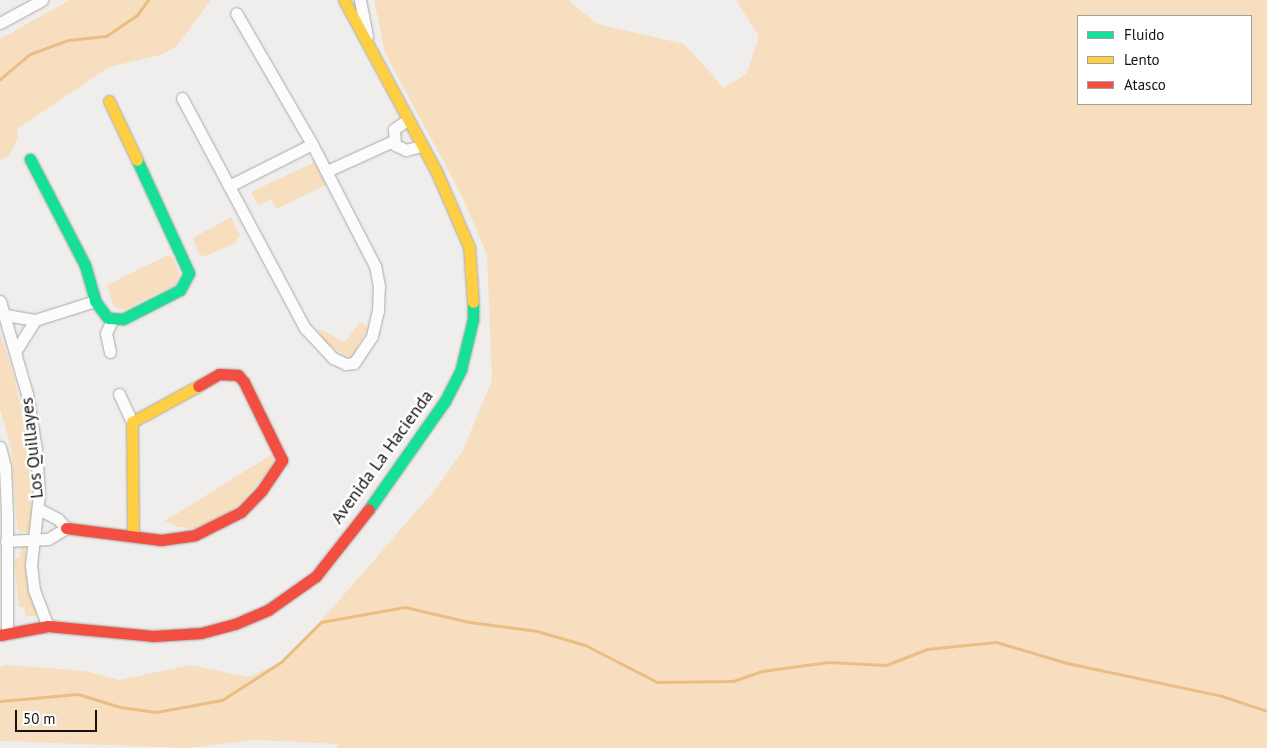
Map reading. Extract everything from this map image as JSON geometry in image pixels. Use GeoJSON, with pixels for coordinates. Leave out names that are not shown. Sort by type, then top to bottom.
{"type":"FeatureCollection","features":[{"type":"Feature","properties":{"kind":"street"},"geometry":{"type":"LineString","coordinates":[[0,23],[42,0]]}},
{"type":"Feature","properties":{"kind":"street","name":"Avenida La Hacienda"},"geometry":{"type":"LineString","coordinates":[[4,633],[48,626],[153,636],[201,633],[243,621],[283,601],[316,576],[376,500],[454,385],[466,353],[473,318],[472,265],[464,229],[344,0]]}},
{"type":"Feature","properties":{"kind":"street","name":"Avenida La Hacienda"},"geometry":{"type":"LineString","coordinates":[[360,0],[368,45]]}},
{"type":"Feature","properties":{"kind":"street"},"geometry":{"type":"LineString","coordinates":[[182,98],[308,333],[325,352],[350,364],[360,358],[372,336],[378,312],[379,286],[372,256],[312,144],[236,13]]}},
{"type":"Feature","properties":{"kind":"street"},"geometry":{"type":"LineString","coordinates":[[30,159],[85,265],[95,301],[112,320],[123,320],[180,290],[186,284],[189,273],[109,101]]}},
{"type":"Feature","properties":{"kind":"street"},"geometry":{"type":"LineString","coordinates":[[407,120],[394,129],[393,141],[402,150],[422,146]]}},
{"type":"Feature","properties":{"kind":"street"},"geometry":{"type":"LineString","coordinates":[[327,171],[393,141]]}},
{"type":"Feature","properties":{"kind":"street"},"geometry":{"type":"LineString","coordinates":[[229,186],[312,144]]}},
{"type":"Feature","properties":{"kind":"street","name":"Los Quillayes"},"geometry":{"type":"LineString","coordinates":[[0,301],[6,315],[27,394],[36,449],[38,509],[31,565],[34,590],[48,626]]}},
{"type":"Feature","properties":{"kind":"street"},"geometry":{"type":"LineString","coordinates":[[6,315],[35,320],[95,301]]}},
{"type":"Feature","properties":{"kind":"street"},"geometry":{"type":"LineString","coordinates":[[16,351],[35,320]]}},
{"type":"Feature","properties":{"kind":"street"},"geometry":{"type":"LineString","coordinates":[[110,352],[106,333],[112,320]]}},
{"type":"Feature","properties":{"kind":"street"},"geometry":{"type":"LineString","coordinates":[[6,541],[53,537],[66,528],[161,540],[195,536],[220,525],[251,501],[282,460],[244,382],[233,373],[219,374],[132,422]]}},
{"type":"Feature","properties":{"kind":"street"},"geometry":{"type":"LineString","coordinates":[[120,394],[132,422],[133,535]]}},
{"type":"Feature","properties":{"kind":"street","name":"Los Quillayes"},"geometry":{"type":"LineString","coordinates":[[0,447],[5,467],[4,633]]}},
{"type":"Feature","properties":{"kind":"street"},"geometry":{"type":"LineString","coordinates":[[38,509],[58,519],[66,528]]}},
{"type":"Feature","properties":{"kind":"shaded area"},"geometry":{"type":"Polygon","coordinates":[[[70,0],[211,0],[177,46],[161,55],[109,67],[17,129],[18,138],[9,156],[0,160],[0,39],[70,0]]]}},
{"type":"Feature","properties":{"kind":"shaded area"},"geometry":{"type":"Polygon","coordinates":[[[374,0],[568,0],[597,24],[684,44],[724,88],[747,73],[759,36],[736,0],[1267,0],[1267,748],[335,748],[339,744],[255,740],[187,748],[0,741],[0,667],[7,665],[85,671],[119,680],[191,665],[249,677],[288,659],[435,490],[463,450],[492,380],[487,255],[462,196],[385,53],[374,0]]]}},
{"type":"Feature","properties":{"kind":"shaded area"},"geometry":{"type":"Polygon","coordinates":[[[315,162],[326,185],[276,209],[271,199],[258,205],[251,192],[315,162]]]}},
{"type":"Feature","properties":{"kind":"shaded area"},"geometry":{"type":"Polygon","coordinates":[[[231,217],[240,235],[235,243],[206,256],[199,255],[193,238],[231,217]]]}},
{"type":"Feature","properties":{"kind":"shaded area"},"geometry":{"type":"Polygon","coordinates":[[[168,255],[173,258],[179,273],[176,284],[124,310],[114,307],[107,285],[168,255]]]}},
{"type":"Feature","properties":{"kind":"shaded area"},"geometry":{"type":"Polygon","coordinates":[[[360,322],[368,328],[352,357],[345,356],[323,340],[317,328],[345,342],[360,322]]]}},
{"type":"Feature","properties":{"kind":"shaded area"},"geometry":{"type":"Polygon","coordinates":[[[0,333],[14,375],[28,445],[32,513],[31,530],[28,532],[20,532],[17,528],[11,447],[0,409],[0,333]]]}},
{"type":"Feature","properties":{"kind":"shaded area"},"geometry":{"type":"Polygon","coordinates":[[[271,455],[274,461],[267,473],[240,504],[225,515],[196,528],[178,527],[165,521],[271,455]]]}},
{"type":"Feature","properties":{"kind":"shaded area"},"geometry":{"type":"Polygon","coordinates":[[[25,545],[28,587],[38,615],[26,617],[24,607],[19,607],[14,559],[20,557],[21,546],[25,545]]]}},
{"type":"Feature","properties":{"kind":"waterway"},"geometry":{"type":"LineString","coordinates":[[0,79],[30,54],[68,40],[106,36],[137,15],[148,0]]}},
{"type":"Feature","properties":{"kind":"waterway"},"geometry":{"type":"LineString","coordinates":[[0,701],[78,694],[120,707],[156,712],[222,700],[281,662],[321,622],[405,607],[469,622],[537,631],[585,645],[657,682],[733,681],[762,671],[828,662],[886,665],[927,649],[996,642],[1067,663],[1222,696],[1267,711]]}},
{"type":"Feature","properties":{"kind":"traffic: fast"},"geometry":{"type":"LineString","coordinates":[[30,159],[85,265],[95,301],[108,318],[123,319],[180,290],[189,273],[137,160]]}},
{"type":"Feature","properties":{"kind":"traffic: fast"},"geometry":{"type":"LineString","coordinates":[[369,509],[445,401],[461,369],[473,319],[473,302]]}},
{"type":"Feature","properties":{"kind":"traffic: slow"},"geometry":{"type":"LineString","coordinates":[[344,0],[437,173],[469,247],[473,302]]}},
{"type":"Feature","properties":{"kind":"traffic: slow"},"geometry":{"type":"LineString","coordinates":[[109,101],[137,160]]}},
{"type":"Feature","properties":{"kind":"traffic: slow"},"geometry":{"type":"LineString","coordinates":[[133,535],[132,422],[198,386]]}},
{"type":"Feature","properties":{"kind":"traffic: jam"},"geometry":{"type":"LineString","coordinates":[[66,528],[161,540],[195,535],[241,512],[262,490],[282,460],[244,382],[238,375],[219,374],[198,386]]}},
{"type":"Feature","properties":{"kind":"traffic: jam"},"geometry":{"type":"LineString","coordinates":[[0,635],[48,626],[153,636],[201,633],[235,624],[268,610],[316,576],[369,509]]}}]}
